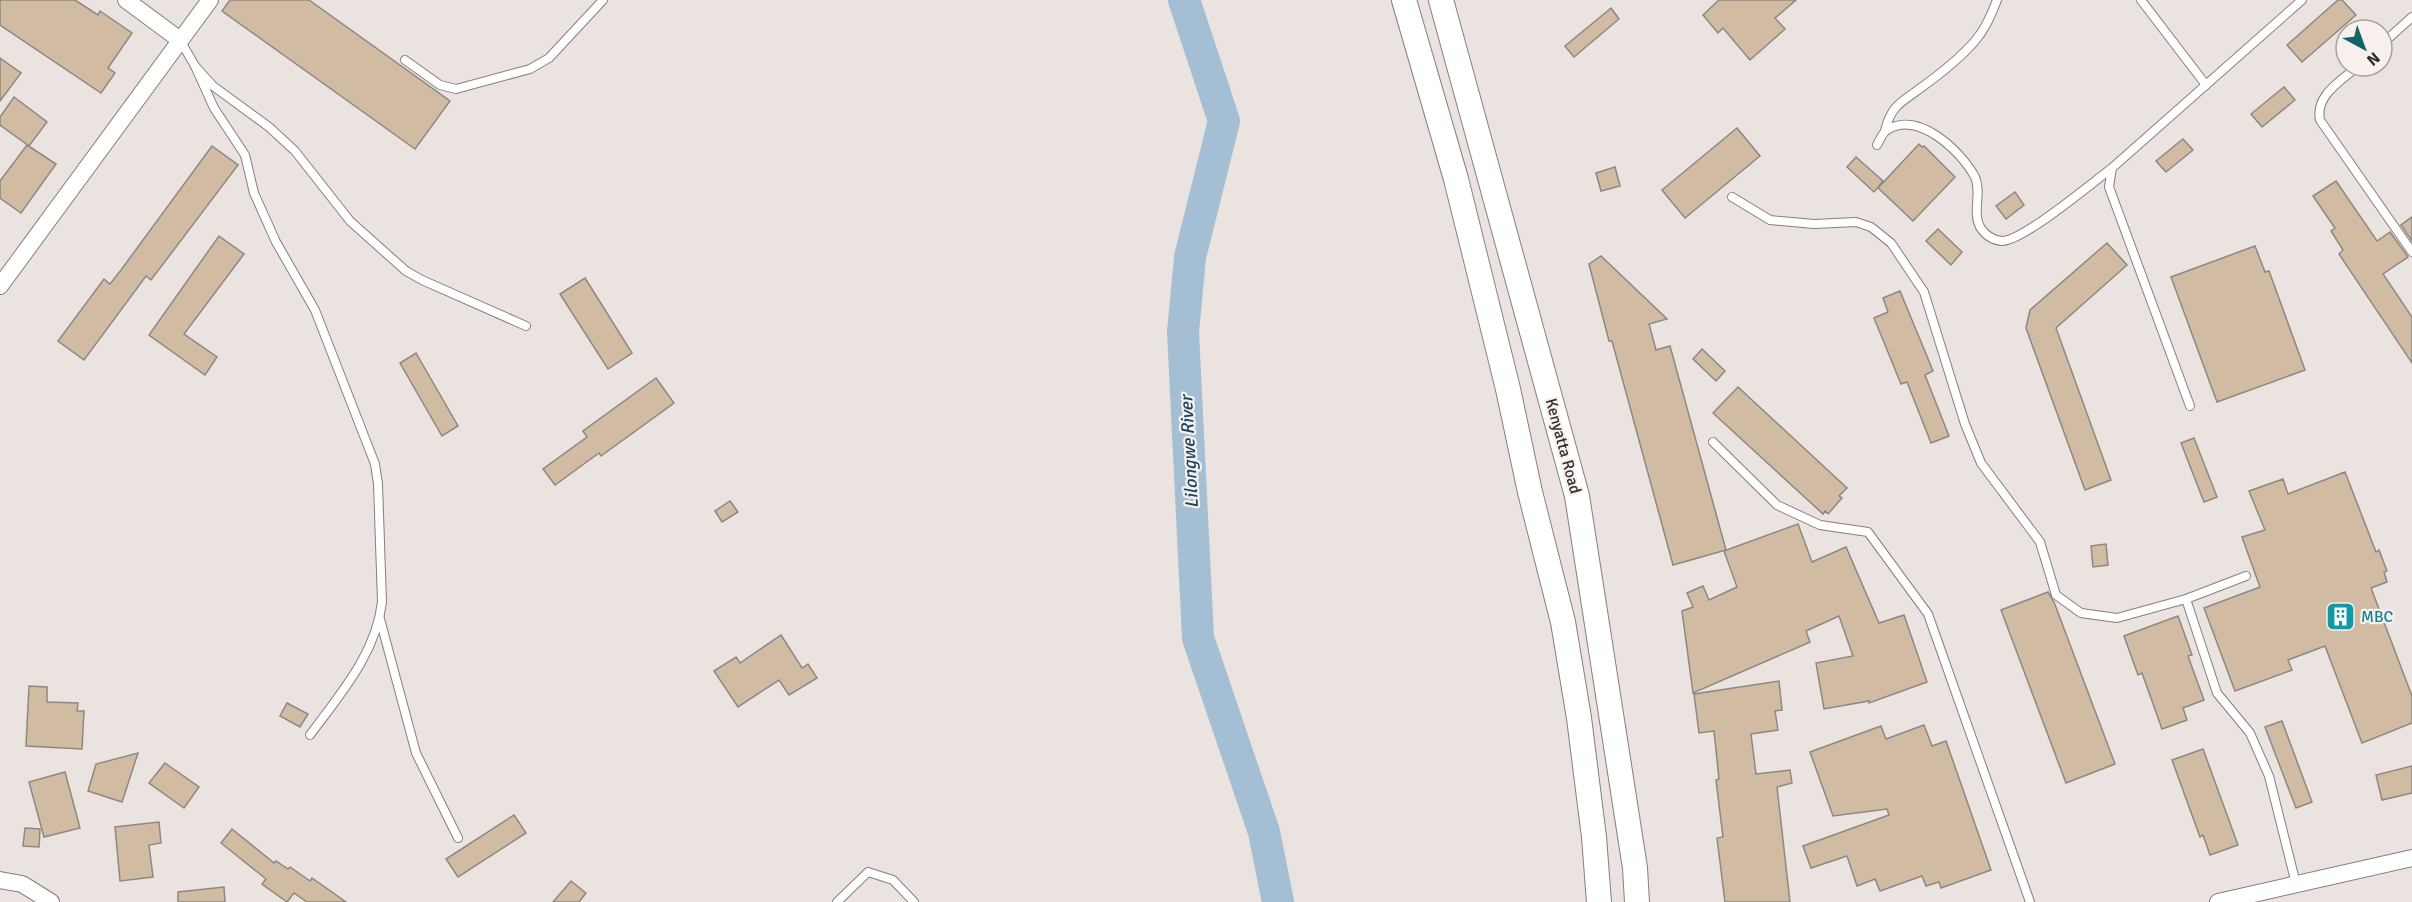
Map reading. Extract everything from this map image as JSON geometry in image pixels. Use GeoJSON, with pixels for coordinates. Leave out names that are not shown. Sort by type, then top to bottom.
{"type":"FeatureCollection","features":[{"type":"Feature","properties":{"kind":"main road"},"geometry":{"type":"LineString","coordinates":[[1404,0],[1456,179],[1563,622],[1579,718],[1594,837],[1599,902]]}},
{"type":"Feature","properties":{"kind":"main road","name":"Kenyatta Road"},"geometry":{"type":"LineString","coordinates":[[1441,0],[1576,496],[1635,868],[1637,902]]}},
{"type":"Feature","properties":{"kind":"street"},"geometry":{"type":"LineString","coordinates":[[126,0],[180,40]]}},
{"type":"Feature","properties":{"kind":"street"},"geometry":{"type":"LineString","coordinates":[[0,286],[210,0]]}},
{"type":"Feature","properties":{"kind":"street"},"geometry":{"type":"LineString","coordinates":[[2218,902],[2412,858]]}},
{"type":"Feature","properties":{"kind":"street"},"geometry":{"type":"LineString","coordinates":[[0,880],[22,884],[51,902]]}},
{"type":"Feature","properties":{"kind":"lane"},"geometry":{"type":"LineString","coordinates":[[405,60],[440,85],[456,89],[531,69],[549,58],[603,0]]}},
{"type":"Feature","properties":{"kind":"lane"},"geometry":{"type":"LineString","coordinates":[[1877,145],[1885,131],[1888,116],[1900,101],[1923,86],[1974,42],[1986,27],[1997,0]]}},
{"type":"Feature","properties":{"kind":"lane"},"geometry":{"type":"LineString","coordinates":[[2141,0],[2206,85]]}},
{"type":"Feature","properties":{"kind":"lane"},"geometry":{"type":"LineString","coordinates":[[1885,131],[1901,124],[1921,128],[1941,137],[1954,148],[1976,180],[1979,196],[1979,225],[1989,238],[2003,241],[2039,223],[2112,168],[2302,0]]}},
{"type":"Feature","properties":{"kind":"lane"},"geometry":{"type":"LineString","coordinates":[[2394,33],[2412,17]]}},
{"type":"Feature","properties":{"kind":"lane"},"geometry":{"type":"LineString","coordinates":[[180,40],[214,108],[245,155],[254,193],[276,242],[315,310],[375,464],[382,602],[380,618],[358,670],[310,735]]}},
{"type":"Feature","properties":{"kind":"lane"},"geometry":{"type":"LineString","coordinates":[[195,66],[213,86],[269,127],[295,151],[350,222],[406,271],[526,326]]}},
{"type":"Feature","properties":{"kind":"lane"},"geometry":{"type":"LineString","coordinates":[[2344,78],[2322,98],[2318,109],[2320,120],[2412,252]]}},
{"type":"Feature","properties":{"kind":"lane"},"geometry":{"type":"LineString","coordinates":[[2112,168],[2109,188],[2190,406]]}},
{"type":"Feature","properties":{"kind":"lane"},"geometry":{"type":"LineString","coordinates":[[1732,197],[1770,220],[1814,224],[1856,222],[1871,227],[1891,243],[1924,292],[1965,424],[1981,463],[2040,542],[2056,595],[2081,613],[2117,618],[2186,599],[2246,576]]}},
{"type":"Feature","properties":{"kind":"lane"},"geometry":{"type":"LineString","coordinates":[[1713,442],[1777,505],[1820,525],[1868,532],[1928,614],[2030,902]]}},
{"type":"Feature","properties":{"kind":"lane"},"geometry":{"type":"LineString","coordinates":[[2186,599],[2217,693],[2250,733],[2269,776],[2296,884]]}},
{"type":"Feature","properties":{"kind":"lane"},"geometry":{"type":"LineString","coordinates":[[380,618],[416,753],[458,838]]}},
{"type":"Feature","properties":{"kind":"lane"},"geometry":{"type":"LineString","coordinates":[[837,902],[868,872],[893,880],[914,902]]}},
{"type":"Feature","properties":{"kind":"building"},"geometry":{"type":"Polygon","coordinates":[[[0,0],[75,0],[98,15],[100,11],[132,33],[108,68],[115,73],[101,93],[0,25],[0,0]]]}},
{"type":"Feature","properties":{"kind":"building"},"geometry":{"type":"Polygon","coordinates":[[[230,0],[309,0],[450,101],[415,149],[222,11],[230,0]]]}},
{"type":"Feature","properties":{"kind":"building"},"geometry":{"type":"Polygon","coordinates":[[[1719,0],[1796,0],[1775,18],[1785,29],[1750,60],[1723,28],[1718,33],[1703,15],[1719,0]]]}},
{"type":"Feature","properties":{"kind":"building"},"geometry":{"type":"Polygon","coordinates":[[[2338,0],[2342,0],[2356,15],[2353,18],[2334,18],[2334,34],[2302,62],[2287,45],[2338,0]]]}},
{"type":"Feature","properties":{"kind":"building"},"geometry":{"type":"Polygon","coordinates":[[[1611,8],[1619,19],[1574,57],[1565,46],[1611,8]]]}},
{"type":"Feature","properties":{"kind":"building"},"geometry":{"type":"Polygon","coordinates":[[[0,58],[21,73],[0,101],[0,58]]]}},
{"type":"Feature","properties":{"kind":"building"},"geometry":{"type":"Polygon","coordinates":[[[2284,87],[2295,100],[2262,127],[2251,114],[2284,87]]]}},
{"type":"Feature","properties":{"kind":"building"},"geometry":{"type":"Polygon","coordinates":[[[14,97],[47,122],[29,146],[0,125],[0,117],[14,97]]]}},
{"type":"Feature","properties":{"kind":"building"},"geometry":{"type":"Polygon","coordinates":[[[1737,128],[1760,156],[1685,218],[1662,190],[1737,128]]]}},
{"type":"Feature","properties":{"kind":"building"},"geometry":{"type":"Polygon","coordinates":[[[2183,139],[2193,150],[2166,172],[2156,161],[2183,139]]]}},
{"type":"Feature","properties":{"kind":"building"},"geometry":{"type":"Polygon","coordinates":[[[1919,144],[1924,146],[1955,177],[1913,221],[1878,188],[1919,144]]]}},
{"type":"Feature","properties":{"kind":"building"},"geometry":{"type":"Polygon","coordinates":[[[27,145],[56,164],[21,213],[0,198],[0,181],[27,145]]]}},
{"type":"Feature","properties":{"kind":"building"},"geometry":{"type":"Polygon","coordinates":[[[212,146],[238,165],[151,280],[146,276],[84,360],[58,341],[104,279],[110,284],[212,146]]]}},
{"type":"Feature","properties":{"kind":"building"},"geometry":{"type":"Polygon","coordinates":[[[1856,157],[1883,181],[1874,192],[1847,167],[1856,157]]]}},
{"type":"Feature","properties":{"kind":"building"},"geometry":{"type":"Polygon","coordinates":[[[1615,167],[1620,186],[1601,191],[1596,173],[1615,167]]]}},
{"type":"Feature","properties":{"kind":"building"},"geometry":{"type":"Polygon","coordinates":[[[2336,181],[2377,241],[2390,232],[2408,257],[2383,274],[2412,317],[2412,363],[2339,254],[2343,250],[2331,231],[2335,228],[2313,196],[2336,181]]]}},
{"type":"Feature","properties":{"kind":"building"},"geometry":{"type":"Polygon","coordinates":[[[2015,192],[2024,205],[2006,219],[1996,206],[2015,192]]]}},
{"type":"Feature","properties":{"kind":"building"},"geometry":{"type":"Polygon","coordinates":[[[2412,217],[2412,241],[2401,225],[2412,217]]]}},
{"type":"Feature","properties":{"kind":"building"},"geometry":{"type":"Polygon","coordinates":[[[1938,229],[1962,252],[1951,265],[1926,241],[1938,229]]]}},
{"type":"Feature","properties":{"kind":"building"},"geometry":{"type":"Polygon","coordinates":[[[219,236],[244,254],[184,334],[217,357],[205,375],[149,335],[219,236]]]}},
{"type":"Feature","properties":{"kind":"building"},"geometry":{"type":"Polygon","coordinates":[[[2107,243],[2127,265],[2056,328],[2111,480],[2085,490],[2026,328],[2030,310],[2107,243]]]}},
{"type":"Feature","properties":{"kind":"building"},"geometry":{"type":"Polygon","coordinates":[[[2255,246],[2265,272],[2269,271],[2305,370],[2217,402],[2171,277],[2255,246]]]}},
{"type":"Feature","properties":{"kind":"building"},"geometry":{"type":"Polygon","coordinates":[[[1601,256],[1667,319],[1649,324],[1656,350],[1670,346],[1726,550],[1673,565],[1589,264],[1601,256]]]}},
{"type":"Feature","properties":{"kind":"building"},"geometry":{"type":"Polygon","coordinates":[[[585,278],[632,353],[608,369],[560,294],[585,278]]]}},
{"type":"Feature","properties":{"kind":"building"},"geometry":{"type":"Polygon","coordinates":[[[1900,291],[1933,371],[1925,375],[1949,436],[1931,443],[1907,382],[1901,384],[1874,318],[1888,312],[1883,298],[1900,291]]]}},
{"type":"Feature","properties":{"kind":"building"},"geometry":{"type":"Polygon","coordinates":[[[1702,349],[1725,371],[1716,381],[1693,359],[1702,349]]]}},
{"type":"Feature","properties":{"kind":"building"},"geometry":{"type":"Polygon","coordinates":[[[416,353],[458,426],[442,436],[400,363],[416,353]]]}},
{"type":"Feature","properties":{"kind":"building"},"geometry":{"type":"Polygon","coordinates":[[[656,378],[674,403],[601,456],[599,453],[555,485],[543,469],[587,437],[583,431],[656,378]]]}},
{"type":"Feature","properties":{"kind":"building"},"geometry":{"type":"Polygon","coordinates":[[[1738,387],[1847,488],[1839,496],[1842,498],[1828,514],[1825,511],[1823,514],[1713,413],[1738,387]]]}},
{"type":"Feature","properties":{"kind":"building"},"geometry":{"type":"Polygon","coordinates":[[[2194,438],[2217,497],[2204,502],[2181,443],[2194,438]]]}},
{"type":"Feature","properties":{"kind":"building","name":"MBC"},"geometry":{"type":"Polygon","coordinates":[[[2345,472],[2376,552],[2379,550],[2387,571],[2384,572],[2387,582],[2371,588],[2412,696],[2412,723],[2362,743],[2325,646],[2288,660],[2292,670],[2235,691],[2204,608],[2260,587],[2242,537],[2265,530],[2249,491],[2283,479],[2288,494],[2345,472]]]}},
{"type":"Feature","properties":{"kind":"building"},"geometry":{"type":"Polygon","coordinates":[[[730,501],[738,512],[722,522],[715,511],[730,501]]]}},
{"type":"Feature","properties":{"kind":"building"},"geometry":{"type":"Polygon","coordinates":[[[1798,524],[1812,562],[1846,547],[1879,623],[1904,615],[1927,682],[1869,703],[1869,701],[1824,709],[1816,663],[1853,656],[1839,616],[1806,631],[1810,642],[1693,693],[1682,611],[1693,607],[1687,593],[1703,586],[1709,600],[1737,587],[1724,551],[1798,524]]]}},
{"type":"Feature","properties":{"kind":"building"},"geometry":{"type":"Polygon","coordinates":[[[2106,544],[2108,565],[2093,567],[2091,546],[2106,544]]]}},
{"type":"Feature","properties":{"kind":"building"},"geometry":{"type":"Polygon","coordinates":[[[2048,592],[2054,602],[2115,764],[2066,783],[2001,610],[2048,592]]]}},
{"type":"Feature","properties":{"kind":"building"},"geometry":{"type":"Polygon","coordinates":[[[2178,616],[2192,655],[2188,656],[2204,700],[2183,708],[2187,720],[2162,729],[2142,673],[2138,675],[2124,636],[2178,616]]]}},
{"type":"Feature","properties":{"kind":"building"},"geometry":{"type":"Polygon","coordinates":[[[781,635],[802,668],[808,664],[817,678],[789,695],[779,680],[738,707],[714,671],[736,657],[740,663],[781,635]]]}},
{"type":"Feature","properties":{"kind":"building"},"geometry":{"type":"Polygon","coordinates":[[[1779,681],[1782,710],[1775,711],[1778,730],[1751,734],[1756,774],[1790,770],[1792,783],[1777,787],[1790,902],[1725,902],[1717,838],[1723,837],[1716,780],[1719,779],[1714,731],[1699,733],[1694,694],[1779,681]]]}},
{"type":"Feature","properties":{"kind":"building"},"geometry":{"type":"Polygon","coordinates":[[[29,686],[47,687],[47,702],[78,703],[77,711],[84,711],[82,749],[26,746],[29,686]]]}},
{"type":"Feature","properties":{"kind":"building"},"geometry":{"type":"Polygon","coordinates":[[[287,703],[308,714],[300,727],[280,716],[287,703]]]}},
{"type":"Feature","properties":{"kind":"building"},"geometry":{"type":"Polygon","coordinates":[[[2282,721],[2312,802],[2296,808],[2265,727],[2282,721]]]}},
{"type":"Feature","properties":{"kind":"building"},"geometry":{"type":"Polygon","coordinates":[[[1924,725],[1932,746],[1946,741],[1991,870],[1941,888],[1939,882],[1926,886],[1922,876],[1880,891],[1875,879],[1857,886],[1847,856],[1811,868],[1803,846],[1889,815],[1887,809],[1833,816],[1810,752],[1881,726],[1886,739],[1924,725]]]}},
{"type":"Feature","properties":{"kind":"building"},"geometry":{"type":"Polygon","coordinates":[[[2203,749],[2238,845],[2210,855],[2203,835],[2200,837],[2172,760],[2203,749]]]}},
{"type":"Feature","properties":{"kind":"building"},"geometry":{"type":"Polygon","coordinates":[[[138,753],[122,802],[88,791],[96,764],[138,753]]]}},
{"type":"Feature","properties":{"kind":"building"},"geometry":{"type":"Polygon","coordinates":[[[165,763],[199,787],[184,808],[149,783],[165,763]]]}},
{"type":"Feature","properties":{"kind":"building"},"geometry":{"type":"Polygon","coordinates":[[[2412,766],[2412,793],[2382,800],[2376,775],[2412,766]]]}},
{"type":"Feature","properties":{"kind":"building"},"geometry":{"type":"Polygon","coordinates":[[[65,772],[80,828],[44,837],[29,782],[65,772]]]}},
{"type":"Feature","properties":{"kind":"building"},"geometry":{"type":"Polygon","coordinates":[[[514,815],[526,833],[458,877],[446,859],[514,815]]]}},
{"type":"Feature","properties":{"kind":"building"},"geometry":{"type":"Polygon","coordinates":[[[159,822],[161,843],[149,845],[153,877],[120,881],[115,827],[159,822]]]}},
{"type":"Feature","properties":{"kind":"building"},"geometry":{"type":"Polygon","coordinates":[[[25,828],[40,829],[39,847],[23,846],[25,828]]]}},
{"type":"Feature","properties":{"kind":"building"},"geometry":{"type":"Polygon","coordinates":[[[232,829],[274,863],[276,861],[288,869],[290,867],[310,881],[312,878],[346,902],[307,902],[294,893],[287,902],[262,884],[266,879],[221,843],[232,829]]]}},
{"type":"Feature","properties":{"kind":"building"},"geometry":{"type":"Polygon","coordinates":[[[571,881],[586,893],[579,902],[553,902],[571,881]]]}},
{"type":"Feature","properties":{"kind":"building"},"geometry":{"type":"Polygon","coordinates":[[[224,887],[225,902],[178,902],[178,892],[224,887]]]}},
{"type":"Feature","properties":{"kind":"waterway","name":"Lilongwe River"},"geometry":{"type":"LineString","coordinates":[[1184,0],[1224,121],[1190,257],[1183,332],[1198,638],[1264,832],[1278,902]]}},
{"type":"Feature","properties":{"kind":"place","name":"MBC"},"geometry":{"type":"Point","coordinates":[2340,617]}}]}
